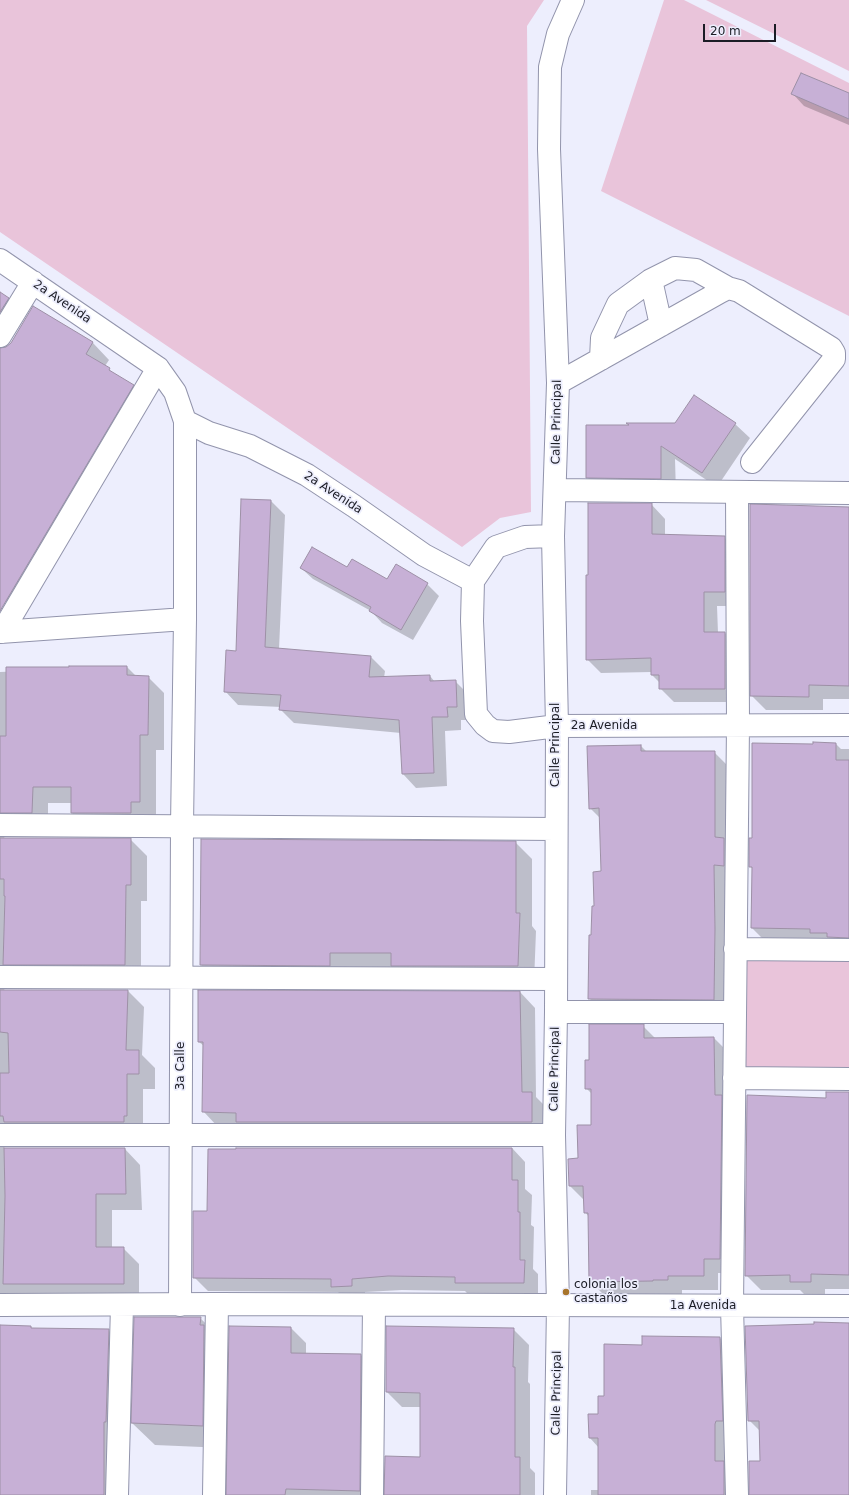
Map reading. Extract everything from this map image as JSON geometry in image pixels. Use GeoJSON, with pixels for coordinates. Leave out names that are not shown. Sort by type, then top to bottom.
{"type":"FeatureCollection","features":[{"type":"Feature","properties":{"kind":"street","name":"Calle Principal"},"geometry":{"type":"LineString","coordinates":[[555,1495],[558,1305],[554,1135],[557,726],[553,536],[558,384],[549,149],[550,67],[558,34],[572,0]]}},
{"type":"Feature","properties":{"kind":"street","name":"2a Avenida"},"geometry":{"type":"LineString","coordinates":[[0,260],[158,368],[175,392],[185,421],[185,619]]}},
{"type":"Feature","properties":{"kind":"street"},"geometry":{"type":"LineString","coordinates":[[601,359],[602,338],[618,304],[651,280],[675,268],[696,270],[728,288],[739,291],[831,348],[834,353],[834,359],[752,462]]}},
{"type":"Feature","properties":{"kind":"street"},"geometry":{"type":"LineString","coordinates":[[651,280],[661,325]]}},
{"type":"Feature","properties":{"kind":"street"},"geometry":{"type":"LineString","coordinates":[[0,336],[33,282]]}},
{"type":"Feature","properties":{"kind":"street"},"geometry":{"type":"LineString","coordinates":[[558,384],[728,288]]}},
{"type":"Feature","properties":{"kind":"street"},"geometry":{"type":"LineString","coordinates":[[1,632],[158,368]]}},
{"type":"Feature","properties":{"kind":"street","name":"2a Avenida"},"geometry":{"type":"LineString","coordinates":[[185,421],[209,432],[250,446],[307,475],[424,555],[474,580],[472,621],[476,714],[484,725],[493,732],[509,732],[557,726],[849,724]]}},
{"type":"Feature","properties":{"kind":"street"},"geometry":{"type":"LineString","coordinates":[[555,490],[849,493]]}},
{"type":"Feature","properties":{"kind":"street"},"geometry":{"type":"LineString","coordinates":[[737,492],[738,725],[732,1306],[737,1495]]}},
{"type":"Feature","properties":{"kind":"street"},"geometry":{"type":"LineString","coordinates":[[474,580],[496,547],[524,537],[553,536]]}},
{"type":"Feature","properties":{"kind":"street"},"geometry":{"type":"LineString","coordinates":[[1,632],[185,619]]}},
{"type":"Feature","properties":{"kind":"street","name":"3a Calle"},"geometry":{"type":"LineString","coordinates":[[180,1305],[182,826],[185,619]]}},
{"type":"Feature","properties":{"kind":"street"},"geometry":{"type":"LineString","coordinates":[[0,825],[556,829]]}},
{"type":"Feature","properties":{"kind":"street"},"geometry":{"type":"LineString","coordinates":[[736,949],[849,950]]}},
{"type":"Feature","properties":{"kind":"street"},"geometry":{"type":"LineString","coordinates":[[0,977],[556,979]]}},
{"type":"Feature","properties":{"kind":"street"},"geometry":{"type":"LineString","coordinates":[[556,1012],[735,1012]]}},
{"type":"Feature","properties":{"kind":"street"},"geometry":{"type":"LineString","coordinates":[[734,1078],[849,1079]]}},
{"type":"Feature","properties":{"kind":"street"},"geometry":{"type":"LineString","coordinates":[[0,1135],[554,1135]]}},
{"type":"Feature","properties":{"kind":"street"},"geometry":{"type":"LineString","coordinates":[[214,1495],[217,1304]]}},
{"type":"Feature","properties":{"kind":"street","name":"1a Avenida"},"geometry":{"type":"LineString","coordinates":[[0,1305],[217,1304],[849,1306]]}},
{"type":"Feature","properties":{"kind":"street"},"geometry":{"type":"LineString","coordinates":[[117,1495],[122,1305]]}},
{"type":"Feature","properties":{"kind":"street"},"geometry":{"type":"LineString","coordinates":[[372,1495],[374,1305]]}},
{"type":"Feature","properties":{"kind":"shaded area"},"geometry":{"type":"Polygon","coordinates":[[[0,0],[544,0],[527,26],[531,512],[500,518],[462,547],[0,232],[0,0]]]}},
{"type":"Feature","properties":{"kind":"shaded area"},"geometry":{"type":"Polygon","coordinates":[[[664,0],[684,0],[849,83],[849,316],[601,191],[664,0]]]}},
{"type":"Feature","properties":{"kind":"shaded area"},"geometry":{"type":"Polygon","coordinates":[[[706,0],[849,0],[849,71],[706,0]]]}},
{"type":"Feature","properties":{"kind":"shaded area"},"geometry":{"type":"Polygon","coordinates":[[[745,958],[849,960],[849,1070],[742,1069],[745,958]]]}},
{"type":"Feature","properties":{"kind":"building"},"geometry":{"type":"Polygon","coordinates":[[[801,73],[849,93],[849,119],[791,94],[801,73]]]}},
{"type":"Feature","properties":{"kind":"building"},"geometry":{"type":"Polygon","coordinates":[[[0,292],[9,298],[0,312],[0,292]]]}},
{"type":"Feature","properties":{"kind":"building"},"geometry":{"type":"Polygon","coordinates":[[[33,306],[93,342],[86,354],[110,368],[109,370],[134,385],[0,611],[0,348],[6,347],[11,343],[33,306]]]}},
{"type":"Feature","properties":{"kind":"building"},"geometry":{"type":"Polygon","coordinates":[[[694,395],[736,423],[702,473],[661,446],[661,479],[586,478],[586,425],[675,423],[694,395]]]}},
{"type":"Feature","properties":{"kind":"building"},"geometry":{"type":"Polygon","coordinates":[[[241,499],[271,500],[265,647],[371,656],[369,677],[430,675],[430,681],[456,680],[457,707],[447,707],[448,717],[432,717],[434,773],[402,774],[399,720],[279,710],[281,695],[224,692],[226,650],[236,651],[241,499]]]}},
{"type":"Feature","properties":{"kind":"building"},"geometry":{"type":"Polygon","coordinates":[[[588,503],[652,503],[652,534],[725,536],[725,592],[704,592],[704,632],[725,632],[725,689],[659,689],[659,675],[651,675],[651,658],[586,660],[588,503]]]}},
{"type":"Feature","properties":{"kind":"building"},"geometry":{"type":"Polygon","coordinates":[[[750,504],[849,507],[849,686],[809,685],[809,697],[750,696],[750,504]]]}},
{"type":"Feature","properties":{"kind":"building"},"geometry":{"type":"Polygon","coordinates":[[[312,547],[347,567],[352,559],[387,579],[396,564],[428,583],[401,630],[369,611],[371,607],[300,568],[312,547]]]}},
{"type":"Feature","properties":{"kind":"building"},"geometry":{"type":"Polygon","coordinates":[[[127,666],[127,675],[149,676],[148,735],[140,735],[140,802],[131,802],[131,813],[71,813],[71,787],[33,787],[32,813],[0,813],[0,736],[6,736],[6,667],[127,666]]]}},
{"type":"Feature","properties":{"kind":"building"},"geometry":{"type":"Polygon","coordinates":[[[813,742],[836,743],[836,760],[849,760],[849,938],[827,937],[827,933],[810,933],[810,929],[751,928],[752,867],[749,867],[749,838],[752,838],[752,743],[813,744],[813,742]]]}},
{"type":"Feature","properties":{"kind":"building"},"geometry":{"type":"Polygon","coordinates":[[[641,745],[641,751],[715,751],[715,837],[724,838],[724,866],[714,865],[714,1000],[588,999],[589,935],[591,935],[592,906],[594,906],[593,872],[601,871],[599,808],[589,809],[587,746],[641,745]]]}},
{"type":"Feature","properties":{"kind":"building"},"geometry":{"type":"Polygon","coordinates":[[[0,838],[131,838],[131,885],[126,885],[125,965],[3,965],[5,896],[4,879],[0,879],[0,838]]]}},
{"type":"Feature","properties":{"kind":"building"},"geometry":{"type":"Polygon","coordinates":[[[201,839],[516,841],[516,913],[520,913],[518,966],[391,966],[391,953],[330,953],[330,966],[200,965],[201,839]]]}},
{"type":"Feature","properties":{"kind":"building"},"geometry":{"type":"Polygon","coordinates":[[[0,990],[128,990],[126,1050],[139,1050],[139,1074],[127,1074],[127,1116],[124,1116],[124,1122],[4,1122],[3,1116],[0,1116],[0,1073],[9,1073],[8,1033],[0,1032],[0,990]]]}},
{"type":"Feature","properties":{"kind":"building"},"geometry":{"type":"Polygon","coordinates":[[[198,990],[520,991],[522,1092],[532,1092],[532,1122],[236,1122],[236,1113],[202,1112],[203,1042],[198,1042],[198,990]]]}},
{"type":"Feature","properties":{"kind":"building"},"geometry":{"type":"Polygon","coordinates":[[[589,1024],[644,1024],[644,1038],[714,1037],[715,1095],[722,1095],[720,1259],[704,1259],[704,1276],[668,1276],[668,1280],[653,1281],[589,1282],[588,1213],[584,1213],[583,1186],[569,1186],[568,1159],[578,1158],[577,1125],[591,1125],[591,1089],[585,1089],[585,1060],[589,1060],[589,1024]]]}},
{"type":"Feature","properties":{"kind":"building"},"geometry":{"type":"Polygon","coordinates":[[[826,1092],[849,1092],[849,1275],[811,1274],[811,1282],[790,1282],[790,1275],[745,1276],[747,1095],[826,1098],[826,1092]]]}},
{"type":"Feature","properties":{"kind":"building"},"geometry":{"type":"Polygon","coordinates":[[[4,1148],[125,1148],[126,1194],[96,1194],[96,1247],[124,1247],[124,1284],[3,1284],[5,1196],[4,1148]]]}},
{"type":"Feature","properties":{"kind":"building"},"geometry":{"type":"Polygon","coordinates":[[[512,1148],[512,1180],[518,1180],[520,1260],[525,1260],[524,1283],[455,1283],[455,1277],[388,1276],[352,1279],[352,1286],[331,1287],[331,1279],[193,1278],[193,1211],[207,1211],[208,1149],[512,1148]]]}},
{"type":"Feature","properties":{"kind":"building"},"geometry":{"type":"Polygon","coordinates":[[[134,1317],[201,1317],[200,1325],[204,1325],[203,1426],[131,1423],[134,1317]]]}},
{"type":"Feature","properties":{"kind":"building"},"geometry":{"type":"Polygon","coordinates":[[[814,1322],[849,1323],[849,1495],[749,1495],[749,1461],[760,1461],[759,1421],[748,1421],[745,1326],[814,1324],[814,1322]]]}},
{"type":"Feature","properties":{"kind":"building"},"geometry":{"type":"Polygon","coordinates":[[[0,1325],[31,1326],[31,1328],[109,1329],[106,1422],[104,1422],[104,1495],[0,1495],[0,1325]]]}},
{"type":"Feature","properties":{"kind":"building"},"geometry":{"type":"Polygon","coordinates":[[[229,1326],[291,1327],[291,1353],[361,1354],[360,1491],[286,1489],[285,1495],[226,1495],[229,1326]]]}},
{"type":"Feature","properties":{"kind":"building"},"geometry":{"type":"Polygon","coordinates":[[[386,1326],[514,1328],[513,1367],[515,1367],[515,1457],[520,1457],[520,1495],[384,1495],[385,1456],[420,1457],[420,1393],[386,1392],[386,1326]]]}},
{"type":"Feature","properties":{"kind":"building"},"geometry":{"type":"Polygon","coordinates":[[[642,1336],[720,1337],[723,1421],[716,1421],[715,1424],[715,1461],[724,1461],[724,1495],[598,1495],[598,1438],[589,1438],[588,1414],[598,1414],[598,1396],[604,1396],[604,1344],[642,1345],[642,1336]]]}},
{"type":"Feature","properties":{"kind":"place","name":"colonia los castaños"},"geometry":{"type":"Point","coordinates":[566,1292]}}]}
